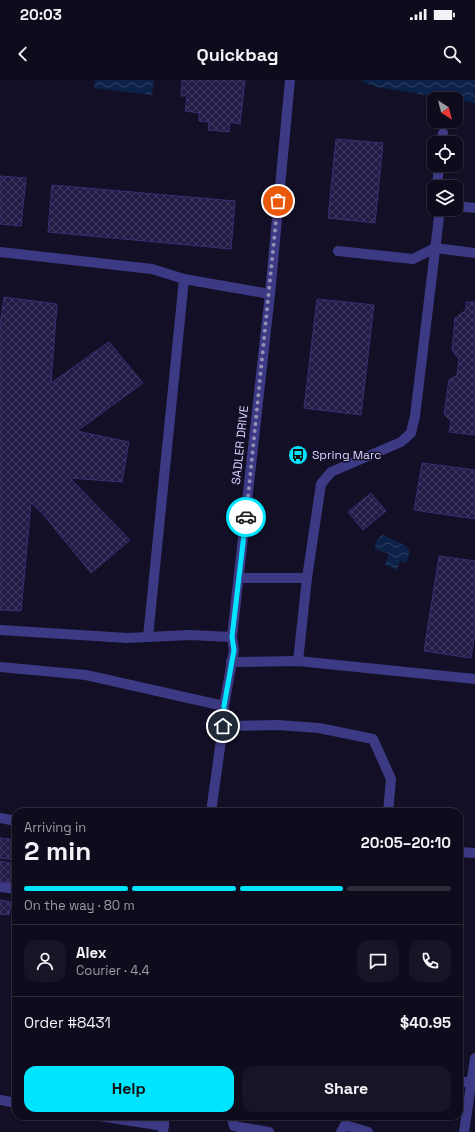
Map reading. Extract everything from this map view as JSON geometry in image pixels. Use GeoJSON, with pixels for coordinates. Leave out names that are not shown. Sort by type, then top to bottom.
{"type":"FeatureCollection","features":[{"type":"Feature","properties":{"kind":"street","name":"SADLER DRIVE"},"geometry":{"type":"LineString","coordinates":[[212,808],[223,726],[224,706],[234,650],[232,637],[240,578],[270,294],[290,80]]}},
{"type":"Feature","properties":{"kind":"street"},"geometry":{"type":"LineString","coordinates":[[463,207],[475,208]]}},
{"type":"Feature","properties":{"kind":"street"},"geometry":{"type":"LineString","coordinates":[[298,661],[307,578],[321,484],[332,472],[401,442],[410,433],[415,416],[439,216]]}},
{"type":"Feature","properties":{"kind":"street"},"geometry":{"type":"LineString","coordinates":[[338,251],[413,259],[436,248],[475,254]]}},
{"type":"Feature","properties":{"kind":"street"},"geometry":{"type":"LineString","coordinates":[[0,252],[152,269],[184,279],[270,294]]}},
{"type":"Feature","properties":{"kind":"street"},"geometry":{"type":"LineString","coordinates":[[148,637],[184,279]]}},
{"type":"Feature","properties":{"kind":"street"},"geometry":{"type":"LineString","coordinates":[[240,578],[307,578]]}},
{"type":"Feature","properties":{"kind":"street"},"geometry":{"type":"LineString","coordinates":[[0,630],[128,638],[190,635],[232,637]]}},
{"type":"Feature","properties":{"kind":"street"},"geometry":{"type":"LineString","coordinates":[[231,662],[298,661],[475,679]]}},
{"type":"Feature","properties":{"kind":"street"},"geometry":{"type":"LineString","coordinates":[[0,667],[86,675],[224,706]]}},
{"type":"Feature","properties":{"kind":"street"},"geometry":{"type":"LineString","coordinates":[[223,726],[278,725],[319,728],[372,739],[391,779],[388,808]]}},
{"type":"Feature","properties":{"kind":"street"},"geometry":{"type":"LineString","coordinates":[[0,818],[12,820]]}},
{"type":"Feature","properties":{"kind":"street"},"geometry":{"type":"LineString","coordinates":[[463,852],[475,853]]}},
{"type":"Feature","properties":{"kind":"street"},"geometry":{"type":"LineString","coordinates":[[0,887],[12,888]]}},
{"type":"Feature","properties":{"kind":"street"},"geometry":{"type":"LineString","coordinates":[[464,1132],[475,1058]]}},
{"type":"Feature","properties":{"kind":"street"},"geometry":{"type":"LineString","coordinates":[[463,1082],[471,1083]]}},
{"type":"Feature","properties":{"kind":"street"},"geometry":{"type":"LineString","coordinates":[[0,1100],[12,1102]]}},
{"type":"Feature","properties":{"kind":"street"},"geometry":{"type":"LineString","coordinates":[[128,1120],[164,1125]]}},
{"type":"Feature","properties":{"kind":"street"},"geometry":{"type":"LineString","coordinates":[[232,1120],[234,1126],[269,1132]]}},
{"type":"Feature","properties":{"kind":"street"},"geometry":{"type":"LineString","coordinates":[[344,1124],[368,1132]]}},
{"type":"Feature","properties":{"kind":"water"},"geometry":{"type":"Polygon","coordinates":[[[95,80],[154,80],[152,95],[94,88],[95,80]]]}},
{"type":"Feature","properties":{"kind":"water"},"geometry":{"type":"Polygon","coordinates":[[[361,80],[475,80],[475,103],[463,101],[463,92],[427,92],[427,95],[377,87],[361,80]]]}},
{"type":"Feature","properties":{"kind":"water"},"geometry":{"type":"Polygon","coordinates":[[[383,535],[407,546],[410,552],[406,563],[400,561],[397,570],[385,565],[389,554],[374,549],[378,538],[383,535]]]}},
{"type":"Feature","properties":{"kind":"building"},"geometry":{"type":"Polygon","coordinates":[[[182,80],[245,80],[240,124],[230,122],[229,132],[208,130],[209,122],[199,121],[199,113],[185,111],[187,96],[181,96],[182,80]]]}},
{"type":"Feature","properties":{"kind":"building"},"geometry":{"type":"Polygon","coordinates":[[[336,139],[383,143],[375,223],[328,218],[336,139]]]}},
{"type":"Feature","properties":{"kind":"building"},"geometry":{"type":"Polygon","coordinates":[[[0,176],[26,178],[21,226],[0,224],[0,176]]]}},
{"type":"Feature","properties":{"kind":"building"},"geometry":{"type":"Polygon","coordinates":[[[52,185],[235,201],[231,249],[48,232],[52,185]]]}},
{"type":"Feature","properties":{"kind":"building"},"geometry":{"type":"Polygon","coordinates":[[[4,297],[57,304],[51,383],[109,342],[143,383],[77,431],[129,442],[122,482],[70,478],[130,540],[91,573],[42,513],[31,503],[21,611],[0,610],[0,325],[4,297]]]}},
{"type":"Feature","properties":{"kind":"building"},"geometry":{"type":"Polygon","coordinates":[[[317,299],[374,305],[361,415],[304,408],[317,299]]]}},
{"type":"Feature","properties":{"kind":"building"},"geometry":{"type":"Polygon","coordinates":[[[466,302],[475,302],[475,435],[449,432],[451,421],[444,414],[449,380],[457,375],[459,359],[452,350],[455,318],[466,310],[466,302]]]}},
{"type":"Feature","properties":{"kind":"building"},"geometry":{"type":"Polygon","coordinates":[[[422,463],[475,470],[475,519],[414,510],[422,463]]]}},
{"type":"Feature","properties":{"kind":"building"},"geometry":{"type":"Polygon","coordinates":[[[371,493],[386,511],[363,530],[348,512],[371,493]]]}},
{"type":"Feature","properties":{"kind":"building"},"geometry":{"type":"Polygon","coordinates":[[[439,556],[475,561],[475,633],[471,658],[424,651],[439,556]]]}},
{"type":"Feature","properties":{"kind":"building"},"geometry":{"type":"Polygon","coordinates":[[[0,838],[12,840],[12,860],[0,858],[0,838]]]}},
{"type":"Feature","properties":{"kind":"building"},"geometry":{"type":"Polygon","coordinates":[[[0,861],[12,863],[12,883],[0,881],[0,861]]]}},
{"type":"Feature","properties":{"kind":"building"},"geometry":{"type":"Polygon","coordinates":[[[0,900],[11,902],[9,915],[0,914],[0,900]]]}},
{"type":"Feature","properties":{"kind":"way so far"},"geometry":{"type":"LineString","coordinates":[[246,517],[270,294],[278,201]]}},
{"type":"Feature","properties":{"kind":"place","name":"Spring Marc"},"geometry":{"type":"Point","coordinates":[298,455]}},
{"type":"Feature","properties":{"kind":"route"},"geometry":{"type":"LineString","coordinates":[[223,726],[224,706],[234,650],[232,637],[246,517]]}}]}
